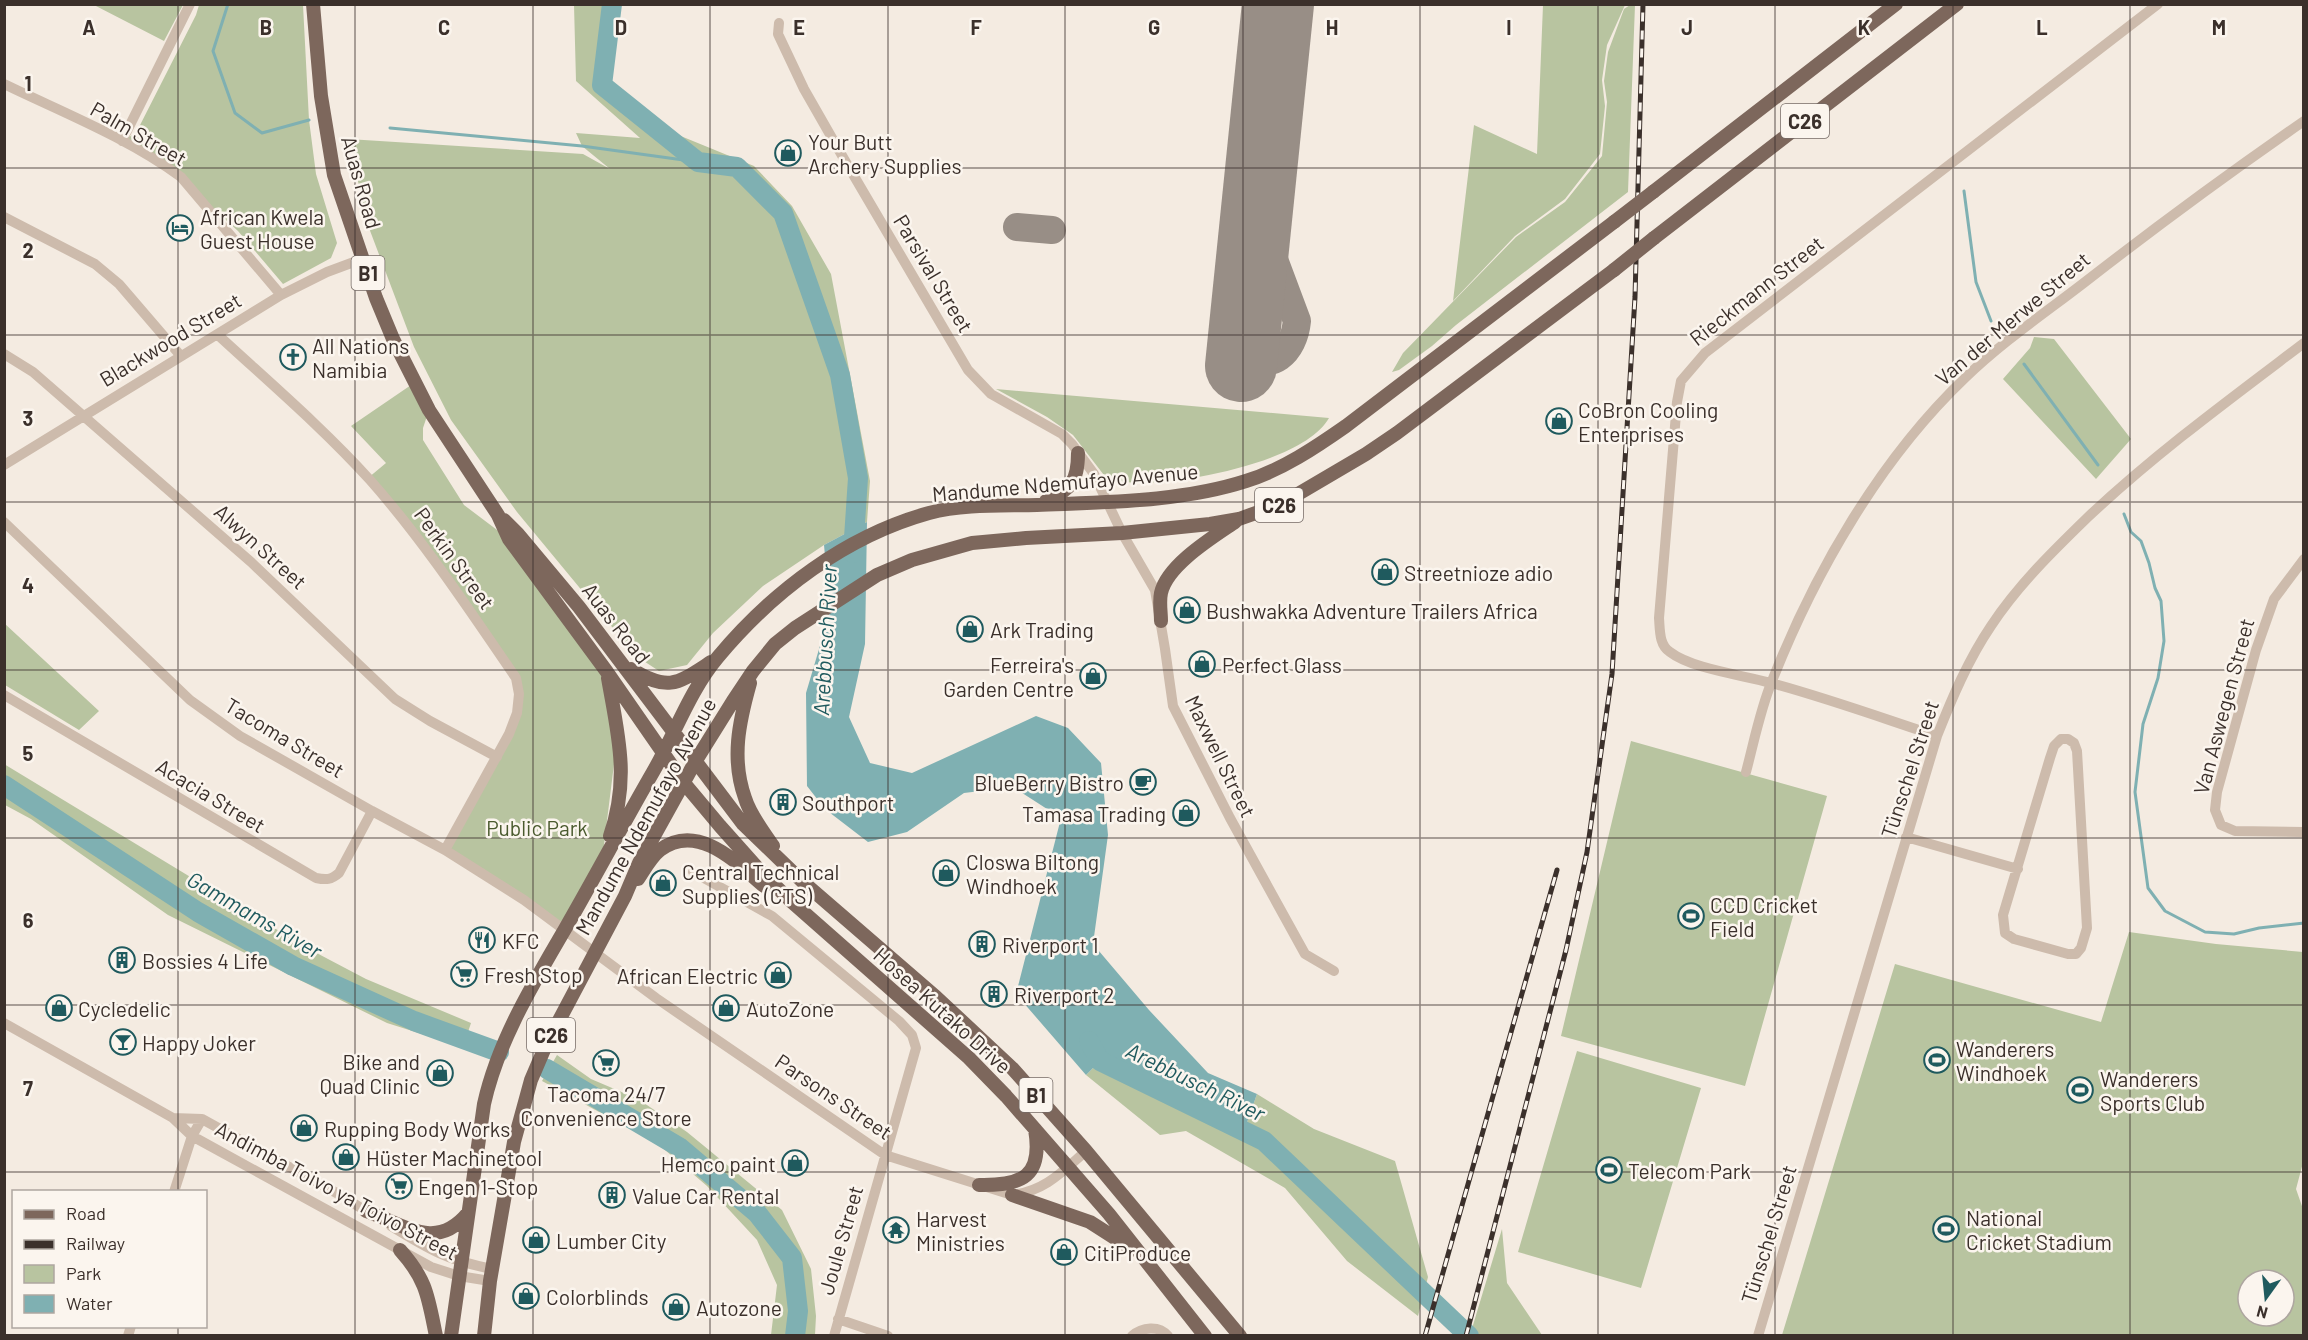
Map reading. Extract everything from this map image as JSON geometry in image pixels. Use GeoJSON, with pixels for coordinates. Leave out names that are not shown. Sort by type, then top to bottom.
{"type":"FeatureCollection","features":[{"type":"Feature","properties":{"kind":"main road","name":"Auas Road"},"geometry":{"type":"LineString","coordinates":[[314,4],[321,96],[334,175],[362,259],[393,339],[440,429],[498,515],[509,539],[607,672],[663,754]]}},
{"type":"Feature","properties":{"kind":"main road","name":"Mandume Ndemufayo Avenue"},"geometry":{"type":"LineString","coordinates":[[451,1335],[490,1078],[507,1036],[551,952],[663,754],[692,696],[717,659],[766,607],[822,562],[874,534],[930,513],[974,507],[1107,501],[1195,493],[1228,487],[1270,471],[1319,445],[1394,391],[1896,4]]}},
{"type":"Feature","properties":{"kind":"main road","name":"Mandume Ndemufayo Avenue"},"geometry":{"type":"LineString","coordinates":[[484,1335],[491,1275],[513,1142],[531,1080],[546,1045],[625,896],[639,863],[695,762],[753,671],[775,644],[795,628],[877,574],[912,560],[972,543],[1026,537],[1122,533],[1210,524],[1239,519],[1281,504],[1366,454],[1614,270],[1957,4]]}},
{"type":"Feature","properties":{"kind":"main road"},"geometry":{"type":"LineString","coordinates":[[1039,505],[1063,493],[1072,485],[1078,471],[1078,453]]}},
{"type":"Feature","properties":{"kind":"main road","name":"Auas Road"},"geometry":{"type":"LineString","coordinates":[[498,515],[518,534],[624,665],[695,762]]}},
{"type":"Feature","properties":{"kind":"main road"},"geometry":{"type":"LineString","coordinates":[[1161,621],[1161,592],[1172,575],[1192,551],[1239,519]]}},
{"type":"Feature","properties":{"kind":"main road"},"geometry":{"type":"LineString","coordinates":[[624,665],[657,682],[676,683],[717,659]]}},
{"type":"Feature","properties":{"kind":"main road"},"geometry":{"type":"LineString","coordinates":[[753,671],[739,722],[736,754],[745,799],[776,849],[803,882]]}},
{"type":"Feature","properties":{"kind":"main road"},"geometry":{"type":"LineString","coordinates":[[602,861],[618,807],[622,760],[607,672]]}},
{"type":"Feature","properties":{"kind":"main road","name":"Hosea Kutako Drive"},"geometry":{"type":"LineString","coordinates":[[663,754],[684,783],[762,873],[855,959],[969,1058],[1035,1128],[1205,1335]]}},
{"type":"Feature","properties":{"kind":"main road","name":"Hosea Kutako Drive"},"geometry":{"type":"LineString","coordinates":[[695,762],[744,824],[803,882],[978,1036],[1011,1068],[1086,1151],[1240,1335]]}},
{"type":"Feature","properties":{"kind":"main road"},"geometry":{"type":"LineString","coordinates":[[625,896],[659,850],[680,842],[708,843],[721,850],[855,959]]}},
{"type":"Feature","properties":{"kind":"main road"},"geometry":{"type":"LineString","coordinates":[[979,1185],[1013,1184],[1033,1168],[1038,1147],[1035,1128]]}},
{"type":"Feature","properties":{"kind":"main road"},"geometry":{"type":"LineString","coordinates":[[1012,1195],[1090,1222],[1142,1257]]}},
{"type":"Feature","properties":{"kind":"main road"},"geometry":{"type":"LineString","coordinates":[[366,1211],[432,1235],[452,1228],[468,1213]]}},
{"type":"Feature","properties":{"kind":"main road"},"geometry":{"type":"LineString","coordinates":[[400,1250],[415,1267],[423,1281],[431,1306],[436,1335]]}},
{"type":"Feature","properties":{"kind":"main road"},"geometry":{"type":"LineString","coordinates":[[428,1335],[431,1306]]}},
{"type":"Feature","properties":{"kind":"street"},"geometry":{"type":"LineString","coordinates":[[122,141],[190,4]]}},
{"type":"Feature","properties":{"kind":"street","name":"Rieckmann Street"},"geometry":{"type":"LineString","coordinates":[[1937,736],[1771,683],[1678,657],[1664,648],[1659,618],[1674,421],[1681,381],[1705,353],[2158,4]]}},
{"type":"Feature","properties":{"kind":"street","name":"Parsival Street"},"geometry":{"type":"LineString","coordinates":[[778,23],[778,34],[804,89],[968,370],[991,394],[1062,435],[1094,474],[1107,501]]}},
{"type":"Feature","properties":{"kind":"street","name":"Palm Street"},"geometry":{"type":"LineString","coordinates":[[4,84],[122,141],[181,177],[281,295]]}},
{"type":"Feature","properties":{"kind":"street","name":"Van der Merwe Street"},"geometry":{"type":"LineString","coordinates":[[1746,772],[1771,683],[1827,563],[1857,514],[1912,435],[1959,384],[2033,321],[2193,198],[2304,121]]}},
{"type":"Feature","properties":{"kind":"street"},"geometry":{"type":"LineString","coordinates":[[4,217],[95,264],[119,284],[180,355]]}},
{"type":"Feature","properties":{"kind":"street","name":"Blackwood Street"},"geometry":{"type":"LineString","coordinates":[[4,465],[281,295],[327,272],[362,259]]}},
{"type":"Feature","properties":{"kind":"street","name":"Perkin Street"},"geometry":{"type":"LineString","coordinates":[[218,334],[368,478],[448,579],[516,678],[519,694],[517,713],[497,757],[445,850]]}},
{"type":"Feature","properties":{"kind":"street","name":"Tünschel Street"},"geometry":{"type":"LineString","coordinates":[[1758,1335],[1937,736],[1953,696],[1975,652],[1991,625],[2065,538],[2146,465],[2304,344]]}},
{"type":"Feature","properties":{"kind":"street","name":"Alwyn Street"},"geometry":{"type":"LineString","coordinates":[[4,354],[33,372],[251,562],[395,699],[430,721],[497,757]]}},
{"type":"Feature","properties":{"kind":"street","name":"Maxwell Street"},"geometry":{"type":"LineString","coordinates":[[1107,501],[1122,533],[1155,590],[1170,694],[1184,729],[1305,954],[1334,971]]}},
{"type":"Feature","properties":{"kind":"street","name":"Tacoma Street"},"geometry":{"type":"LineString","coordinates":[[4,522],[190,700],[260,748],[445,850],[524,900],[579,942]]}},
{"type":"Feature","properties":{"kind":"street","name":"Van Aswegen Street"},"geometry":{"type":"LineString","coordinates":[[2304,559],[2274,599],[2264,626],[2234,724],[2217,792],[2215,810],[2221,825],[2235,831],[2304,832]]}},
{"type":"Feature","properties":{"kind":"street","name":"Acacia Street"},"geometry":{"type":"LineString","coordinates":[[4,695],[315,878],[333,879],[339,873],[372,811]]}},
{"type":"Feature","properties":{"kind":"street"},"geometry":{"type":"LineString","coordinates":[[2061,739],[2068,739],[2074,743],[2077,751],[2087,928],[2081,948],[2076,954],[2068,954],[2014,939],[2004,933],[2003,915],[2018,869],[2054,746],[2061,739]]}},
{"type":"Feature","properties":{"kind":"street"},"geometry":{"type":"LineString","coordinates":[[1906,837],[2018,869]]}},
{"type":"Feature","properties":{"kind":"street","name":"Joule Street"},"geometry":{"type":"LineString","coordinates":[[693,872],[772,916],[899,1021],[912,1035],[916,1048],[834,1335]]}},
{"type":"Feature","properties":{"kind":"street","name":"Parsons Street"},"geometry":{"type":"LineString","coordinates":[[579,942],[656,998],[885,1155],[1012,1195]]}},
{"type":"Feature","properties":{"kind":"street","name":"Andimba Toivo ya Toivo Street"},"geometry":{"type":"LineString","coordinates":[[4,1023],[173,1118],[192,1136],[431,1267],[491,1275]]}},
{"type":"Feature","properties":{"kind":"street","name":"Andimba Toivo ya Toivo Street"},"geometry":{"type":"LineString","coordinates":[[173,1118],[202,1119],[366,1211],[460,1270]]}},
{"type":"Feature","properties":{"kind":"street"},"geometry":{"type":"LineString","coordinates":[[174,1190],[192,1136],[202,1119]]}},
{"type":"Feature","properties":{"kind":"street"},"geometry":{"type":"LineString","coordinates":[[1012,1195],[1023,1194],[1046,1185],[1086,1151]]}},
{"type":"Feature","properties":{"kind":"street"},"geometry":{"type":"LineString","coordinates":[[838,1319],[888,1335]]}},
{"type":"Feature","properties":{"kind":"street"},"geometry":{"type":"LineString","coordinates":[[1132,1335],[1155,1328],[1168,1335]]}},
{"type":"Feature","properties":{"kind":"green space"},"geometry":{"type":"Polygon","coordinates":[[[94,5],[183,5],[164,41],[94,5]]]}},
{"type":"Feature","properties":{"kind":"green space"},"geometry":{"type":"Polygon","coordinates":[[[199,5],[303,5],[309,120],[316,174],[337,243],[331,258],[283,284],[238,231],[195,192],[122,141],[136,133],[199,5]]]}},
{"type":"Feature","properties":{"kind":"green space"},"geometry":{"type":"Polygon","coordinates":[[[574,5],[617,5],[605,81],[637,111],[666,130],[754,166],[792,206],[831,274],[870,481],[867,522],[824,545],[763,586],[713,633],[687,665],[659,671],[636,656],[517,512],[451,420],[414,347],[369,228],[348,139],[583,154],[610,169],[582,146],[576,133],[640,138],[576,81],[574,5]]]}},
{"type":"Feature","properties":{"kind":"green space"},"geometry":{"type":"Polygon","coordinates":[[[1543,5],[1625,5],[1607,45],[1602,80],[1605,106],[1600,154],[1565,199],[1515,236],[1453,301],[1474,125],[1537,154],[1543,5]]]}},
{"type":"Feature","properties":{"kind":"green space"},"geometry":{"type":"Polygon","coordinates":[[[1635,5],[1628,192],[1432,346],[1399,370],[1392,372],[1403,353],[1516,237],[1565,202],[1602,156],[1607,102],[1604,81],[1608,52],[1624,9],[1635,5]]]}},
{"type":"Feature","properties":{"kind":"green space"},"geometry":{"type":"Polygon","coordinates":[[[2034,337],[2054,339],[2131,439],[2096,479],[2003,379],[2030,348],[2034,337]]]}},
{"type":"Feature","properties":{"kind":"green space","name":"Public Park"},"geometry":{"type":"Polygon","coordinates":[[[414,383],[429,410],[423,428],[423,440],[464,505],[509,539],[607,672],[615,756],[602,861],[564,930],[445,850],[517,713],[516,678],[368,478],[386,463],[351,426],[414,383]]]}},
{"type":"Feature","properties":{"kind":"green space"},"geometry":{"type":"Polygon","coordinates":[[[996,389],[1329,418],[1316,433],[1295,447],[1270,458],[1213,474],[1160,482],[1131,483],[1107,479],[1073,435],[1047,417],[996,389]]]}},
{"type":"Feature","properties":{"kind":"green space"},"geometry":{"type":"Polygon","coordinates":[[[4,623],[99,711],[79,730],[5,685],[4,623]]]}},
{"type":"Feature","properties":{"kind":"green space","name":"CCD Cricket Field"},"geometry":{"type":"Polygon","coordinates":[[[1631,741],[1827,796],[1745,1086],[1561,1036],[1631,741]]]}},
{"type":"Feature","properties":{"kind":"green space"},"geometry":{"type":"Polygon","coordinates":[[[4,764],[309,949],[366,979],[471,1023],[463,1047],[387,1023],[168,915],[31,819],[5,805],[4,764]]]}},
{"type":"Feature","properties":{"kind":"green space","name":"Wanderers Sports Club"},"geometry":{"type":"Polygon","coordinates":[[[2129,932],[2216,944],[2303,952],[2304,1159],[2296,1189],[2303,1209],[2303,1335],[1782,1335],[1895,964],[2101,1022],[2129,932]]]}},
{"type":"Feature","properties":{"kind":"green space","name":"Telecom Park"},"geometry":{"type":"Polygon","coordinates":[[[1577,1051],[1701,1088],[1641,1288],[1518,1252],[1577,1051]]]}},
{"type":"Feature","properties":{"kind":"green space"},"geometry":{"type":"Polygon","coordinates":[[[557,1055],[591,1079],[638,1099],[687,1132],[782,1210],[811,1269],[816,1316],[815,1335],[771,1335],[777,1285],[757,1240],[707,1186],[658,1144],[542,1081],[557,1055]]]}},
{"type":"Feature","properties":{"kind":"green space"},"geometry":{"type":"Polygon","coordinates":[[[1100,1061],[1244,1131],[1257,1094],[1314,1129],[1395,1161],[1428,1277],[1418,1316],[1347,1261],[1285,1188],[1186,1131],[1160,1135],[1086,1075],[1100,1061]]]}},
{"type":"Feature","properties":{"kind":"green space"},"geometry":{"type":"Polygon","coordinates":[[[1502,1229],[1507,1283],[1542,1335],[1470,1335],[1502,1229]]]}},
{"type":"Feature","properties":{"kind":"water"},"geometry":{"type":"Polygon","coordinates":[[[867,522],[865,644],[849,717],[870,763],[912,773],[1036,716],[1068,728],[1101,763],[1108,835],[1093,944],[1149,1010],[1208,1073],[1257,1094],[1244,1131],[1100,1061],[1086,1075],[1016,994],[1061,818],[1013,787],[964,793],[907,832],[868,842],[825,809],[807,786],[806,693],[830,612],[824,545],[867,522]]]}},
{"type":"Feature","properties":{"kind":"waterway"},"geometry":{"type":"LineString","coordinates":[[228,4],[213,51],[235,113],[262,133],[309,120]]}},
{"type":"Feature","properties":{"kind":"waterway","name":"Arebbusch River"},"geometry":{"type":"LineString","coordinates":[[612,4],[602,85],[698,162],[737,167],[783,213],[840,375],[858,478],[853,553]]}},
{"type":"Feature","properties":{"kind":"waterway"},"geometry":{"type":"LineString","coordinates":[[390,128],[582,146],[698,162]]}},
{"type":"Feature","properties":{"kind":"waterway"},"geometry":{"type":"LineString","coordinates":[[1964,191],[1976,282],[1991,321]]}},
{"type":"Feature","properties":{"kind":"waterway"},"geometry":{"type":"LineString","coordinates":[[2024,364],[2098,465]]}},
{"type":"Feature","properties":{"kind":"waterway"},"geometry":{"type":"LineString","coordinates":[[2124,514],[2131,532],[2141,541],[2161,601],[2164,641],[2158,678],[2143,724],[2135,792],[2148,888],[2165,911],[2205,932],[2234,934],[2259,928],[2304,923]]}},
{"type":"Feature","properties":{"kind":"waterway","name":"Gammams River"},"geometry":{"type":"LineString","coordinates":[[4,785],[198,912],[293,966],[414,1021],[499,1052]]}},
{"type":"Feature","properties":{"kind":"waterway","name":"Arebbusch River"},"geometry":{"type":"LineString","coordinates":[[1089,1041],[1100,1061],[1264,1141],[1469,1336]]}},
{"type":"Feature","properties":{"kind":"waterway","name":"Gammams River"},"geometry":{"type":"LineString","coordinates":[[547,1069],[679,1147],[757,1213],[792,1258],[798,1311],[795,1336]]}},
{"type":"Feature","properties":{"kind":"taxiway"},"geometry":{"type":"LineString","coordinates":[[1243,352],[1253,359],[1263,361],[1279,357],[1291,342],[1297,321],[1257,214]]}},
{"type":"Feature","properties":{"kind":"taxiway"},"geometry":{"type":"LineString","coordinates":[[1017,227],[1052,230]]}},
{"type":"Feature","properties":{"kind":"runway"},"geometry":{"type":"LineString","coordinates":[[1241,366],[1278,4]]}},
{"type":"Feature","properties":{"kind":"railway"},"geometry":{"type":"LineString","coordinates":[[1466,1336],[1566,950],[1587,852],[1612,674],[1635,297],[1643,4]]}},
{"type":"Feature","properties":{"kind":"railway"},"geometry":{"type":"LineString","coordinates":[[1425,1336],[1557,870]]}},
{"type":"Feature","properties":{"kind":"place","name":"Your Butt Archery Supplies"},"geometry":{"type":"Point","coordinates":[788,153]}},
{"type":"Feature","properties":{"kind":"place","name":"African Kwela Guest House"},"geometry":{"type":"Point","coordinates":[180,228]}},
{"type":"Feature","properties":{"kind":"place","name":"All Nations Namibia"},"geometry":{"type":"Point","coordinates":[293,357]}},
{"type":"Feature","properties":{"kind":"place","name":"CoBron Cooling Enterprises"},"geometry":{"type":"Point","coordinates":[1559,421]}},
{"type":"Feature","properties":{"kind":"place","name":"Streetnioze adio"},"geometry":{"type":"Point","coordinates":[1385,572]}},
{"type":"Feature","properties":{"kind":"place","name":"Bushwakka Adventure Trailers Africa"},"geometry":{"type":"Point","coordinates":[1187,610]}},
{"type":"Feature","properties":{"kind":"place","name":"Ark Trading"},"geometry":{"type":"Point","coordinates":[970,629]}},
{"type":"Feature","properties":{"kind":"place","name":"Perfect Glass"},"geometry":{"type":"Point","coordinates":[1202,664]}},
{"type":"Feature","properties":{"kind":"place","name":"Ferreira's Garden Centre"},"geometry":{"type":"Point","coordinates":[1093,676]}},
{"type":"Feature","properties":{"kind":"place","name":"BlueBerry Bistro"},"geometry":{"type":"Point","coordinates":[1143,782]}},
{"type":"Feature","properties":{"kind":"place","name":"Southport"},"geometry":{"type":"Point","coordinates":[783,802]}},
{"type":"Feature","properties":{"kind":"place","name":"Tamasa Trading"},"geometry":{"type":"Point","coordinates":[1186,813]}},
{"type":"Feature","properties":{"kind":"place","name":"Closwa Biltong Windhoek"},"geometry":{"type":"Point","coordinates":[946,873]}},
{"type":"Feature","properties":{"kind":"place","name":"Central Technical Supplies (CTS)"},"geometry":{"type":"Point","coordinates":[663,883]}},
{"type":"Feature","properties":{"kind":"place","name":"CCD Cricket Field"},"geometry":{"type":"Point","coordinates":[1691,916]}},
{"type":"Feature","properties":{"kind":"place","name":"KFC"},"geometry":{"type":"Point","coordinates":[482,940]}},
{"type":"Feature","properties":{"kind":"place","name":"Riverport 1"},"geometry":{"type":"Point","coordinates":[982,944]}},
{"type":"Feature","properties":{"kind":"place","name":"Bossies 4 Life"},"geometry":{"type":"Point","coordinates":[122,960]}},
{"type":"Feature","properties":{"kind":"place","name":"Fresh Stop"},"geometry":{"type":"Point","coordinates":[464,974]}},
{"type":"Feature","properties":{"kind":"place","name":"African Electric"},"geometry":{"type":"Point","coordinates":[778,975]}},
{"type":"Feature","properties":{"kind":"place","name":"Riverport 2"},"geometry":{"type":"Point","coordinates":[994,994]}},
{"type":"Feature","properties":{"kind":"place","name":"Cycledelic"},"geometry":{"type":"Point","coordinates":[59,1008]}},
{"type":"Feature","properties":{"kind":"place","name":"AutoZone"},"geometry":{"type":"Point","coordinates":[726,1008]}},
{"type":"Feature","properties":{"kind":"place","name":"Happy Joker"},"geometry":{"type":"Point","coordinates":[123,1042]}},
{"type":"Feature","properties":{"kind":"place","name":"Wanderers Windhoek"},"geometry":{"type":"Point","coordinates":[1937,1060]}},
{"type":"Feature","properties":{"kind":"place","name":"Tacoma 24/7 Convenience Store"},"geometry":{"type":"Point","coordinates":[606,1063]}},
{"type":"Feature","properties":{"kind":"place","name":"Bike and Quad Clinic"},"geometry":{"type":"Point","coordinates":[440,1073]}},
{"type":"Feature","properties":{"kind":"place","name":"Wanderers Sports Club"},"geometry":{"type":"Point","coordinates":[2080,1090]}},
{"type":"Feature","properties":{"kind":"place","name":"Rupping Body Works"},"geometry":{"type":"Point","coordinates":[304,1128]}},
{"type":"Feature","properties":{"kind":"place","name":"Hüster Machinetool"},"geometry":{"type":"Point","coordinates":[346,1157]}},
{"type":"Feature","properties":{"kind":"place","name":"Hemco paint"},"geometry":{"type":"Point","coordinates":[795,1163]}},
{"type":"Feature","properties":{"kind":"place","name":"Telecom Park"},"geometry":{"type":"Point","coordinates":[1609,1170]}},
{"type":"Feature","properties":{"kind":"place","name":"Engen 1-Stop"},"geometry":{"type":"Point","coordinates":[399,1186]}},
{"type":"Feature","properties":{"kind":"place","name":"Value Car Rental"},"geometry":{"type":"Point","coordinates":[612,1195]}},
{"type":"Feature","properties":{"kind":"place","name":"National Cricket Stadium"},"geometry":{"type":"Point","coordinates":[1946,1229]}},
{"type":"Feature","properties":{"kind":"place","name":"Harvest Ministries"},"geometry":{"type":"Point","coordinates":[896,1230]}},
{"type":"Feature","properties":{"kind":"place","name":"Lumber City"},"geometry":{"type":"Point","coordinates":[536,1240]}},
{"type":"Feature","properties":{"kind":"place","name":"CitiProduce"},"geometry":{"type":"Point","coordinates":[1064,1252]}},
{"type":"Feature","properties":{"kind":"place","name":"Colorblinds"},"geometry":{"type":"Point","coordinates":[526,1296]}},
{"type":"Feature","properties":{"kind":"place","name":"Autozone"},"geometry":{"type":"Point","coordinates":[676,1307]}}]}
